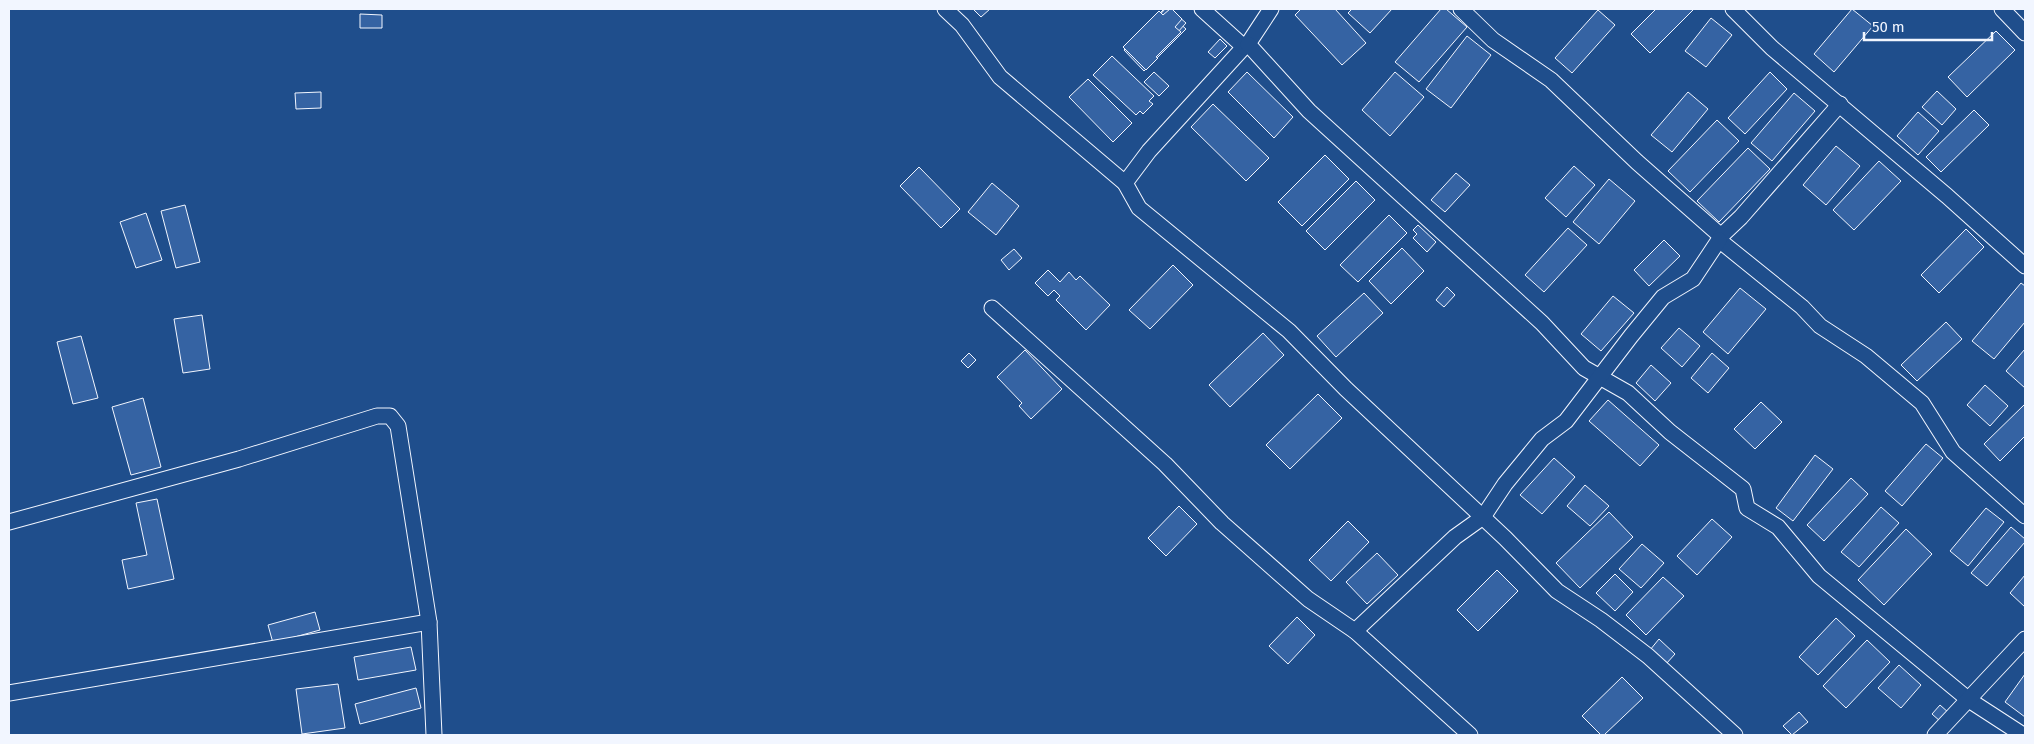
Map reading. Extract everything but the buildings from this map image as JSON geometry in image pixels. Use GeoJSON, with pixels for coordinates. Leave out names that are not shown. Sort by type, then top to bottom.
{"type":"FeatureCollection","features":[{"type":"Feature","properties":{"kind":"street"},"geometry":{"type":"LineString","coordinates":[[945,9],[962,25],[1000,77],[1124,183],[1139,208],[1289,330],[1346,390],[1482,517],[1557,591],[1601,620],[1648,656],[1735,735]]}},
{"type":"Feature","properties":{"kind":"street"},"geometry":{"type":"LineString","coordinates":[[1202,9],[1246,45],[1309,111],[1542,323],[1584,368],[1628,393],[1670,432],[1743,489],[1747,508],[1778,527],[1820,576],[1968,700],[2023,735]]}},
{"type":"Feature","properties":{"kind":"street"},"geometry":{"type":"LineString","coordinates":[[1124,183],[1149,152],[1246,45],[1271,9]]}},
{"type":"Feature","properties":{"kind":"street"},"geometry":{"type":"LineString","coordinates":[[1461,9],[1494,40],[1551,80],[1720,238],[1802,307],[1820,326],[1866,356],[1922,402],[1953,452],[2025,516]]}},
{"type":"Feature","properties":{"kind":"street"},"geometry":{"type":"LineString","coordinates":[[1733,9],[1772,48],[1840,104],[2025,266]]}},
{"type":"Feature","properties":{"kind":"street"},"geometry":{"type":"LineString","coordinates":[[2002,9],[2025,33]]}},
{"type":"Feature","properties":{"kind":"street"},"geometry":{"type":"LineString","coordinates":[[1355,631],[1455,537],[1482,517],[1505,484],[1542,438],[1566,421],[1631,336],[1664,297],[1692,279],[1720,238],[1741,217],[1840,104]]}},
{"type":"Feature","properties":{"kind":"street"},"geometry":{"type":"LineString","coordinates":[[992,308],[1165,464],[1222,523],[1308,598],[1355,631],[1470,735]]}},
{"type":"Feature","properties":{"kind":"street"},"geometry":{"type":"LineString","coordinates":[[9,522],[239,459],[377,416],[390,416],[398,426],[429,622],[434,735]]}},
{"type":"Feature","properties":{"kind":"street"},"geometry":{"type":"LineString","coordinates":[[9,693],[429,622]]}},
{"type":"Feature","properties":{"kind":"street"},"geometry":{"type":"LineString","coordinates":[[1935,735],[2025,639]]}}]}
